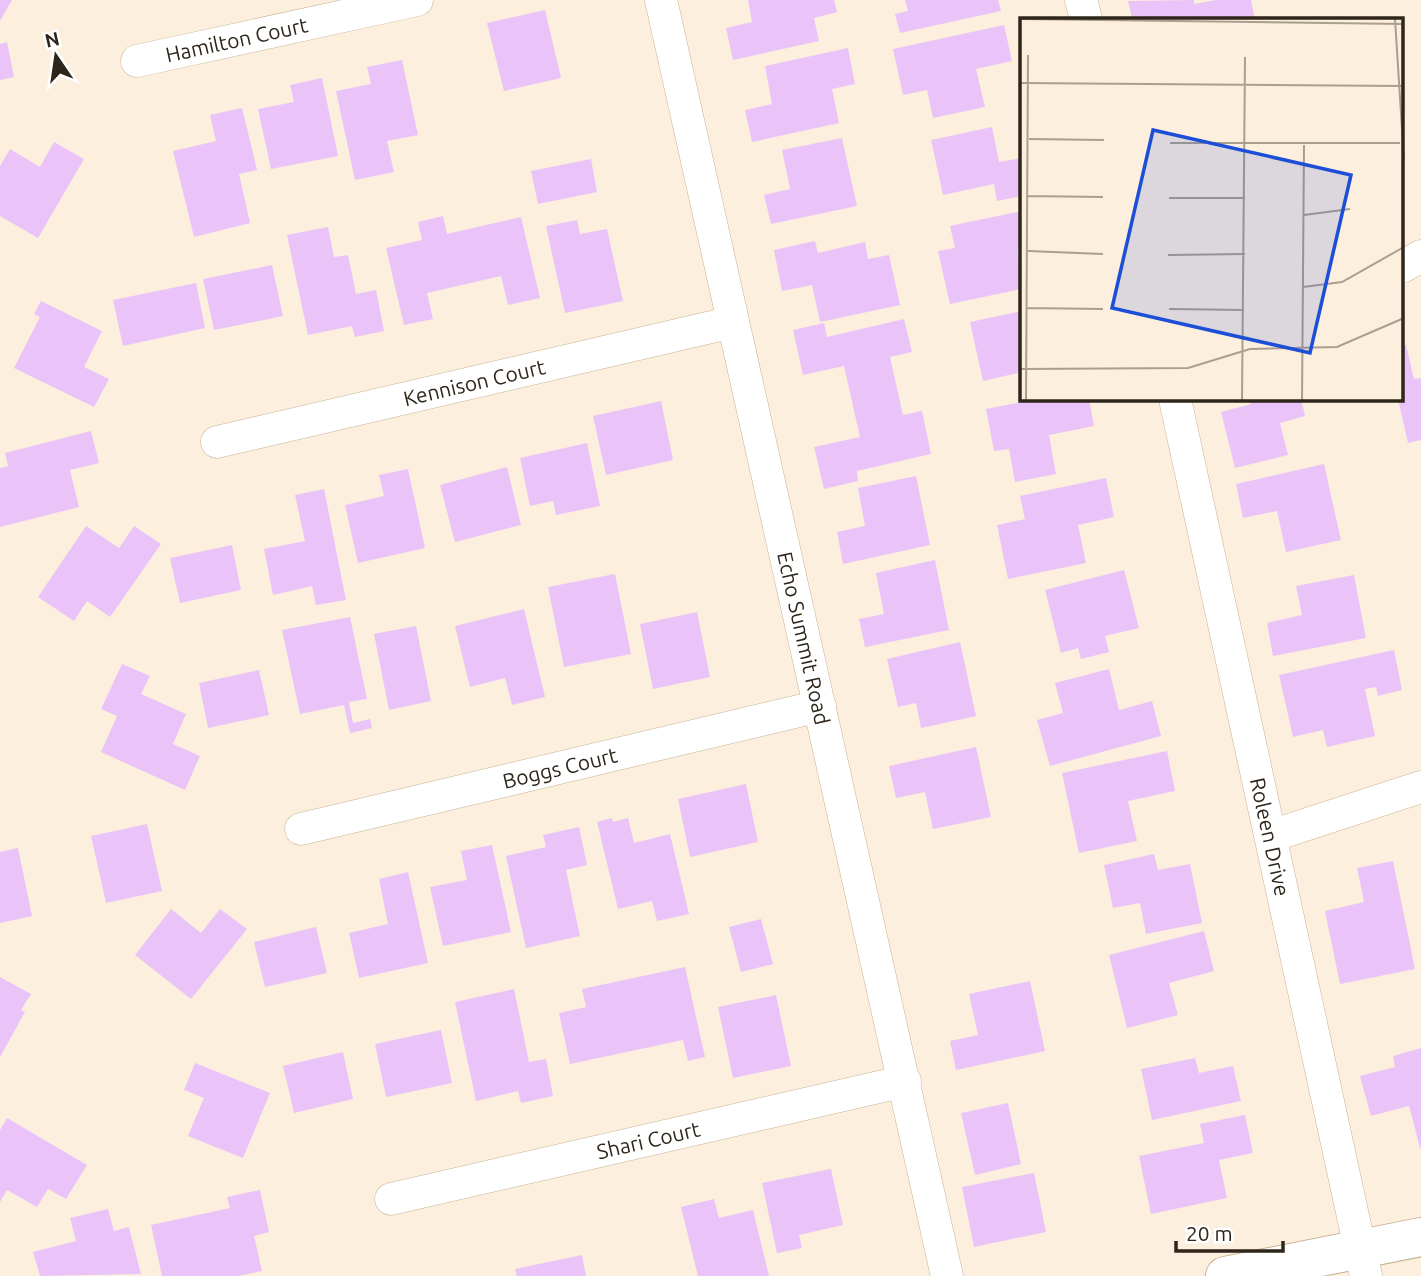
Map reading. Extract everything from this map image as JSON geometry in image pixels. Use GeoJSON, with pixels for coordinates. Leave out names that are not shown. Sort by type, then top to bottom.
{"type":"FeatureCollection","features":[{"type":"Feature","properties":{"kind":"street","name":"Hamilton Court"},"geometry":{"type":"LineString","coordinates":[[137,61],[417,0]]}},
{"type":"Feature","properties":{"kind":"street","name":"Echo Summit Road"},"geometry":{"type":"LineString","coordinates":[[661,0],[947,1276]]}},
{"type":"Feature","properties":{"kind":"street"},"geometry":{"type":"LineString","coordinates":[[1081,0],[1086,18]]}},
{"type":"Feature","properties":{"kind":"street"},"geometry":{"type":"LineString","coordinates":[[1404,266],[1421,256]]}},
{"type":"Feature","properties":{"kind":"street","name":"Kennison Court"},"geometry":{"type":"LineString","coordinates":[[217,442],[733,322]]}},
{"type":"Feature","properties":{"kind":"street","name":"Roleen Drive"},"geometry":{"type":"LineString","coordinates":[[1175,401],[1364,1263]]}},
{"type":"Feature","properties":{"kind":"street","name":"Boggs Court"},"geometry":{"type":"LineString","coordinates":[[301,829],[820,706]]}},
{"type":"Feature","properties":{"kind":"street"},"geometry":{"type":"LineString","coordinates":[[1271,836],[1372,806],[1421,787]]}},
{"type":"Feature","properties":{"kind":"street","name":"Shari Court"},"geometry":{"type":"LineString","coordinates":[[391,1199],[905,1081]]}},
{"type":"Feature","properties":{"kind":"street"},"geometry":{"type":"LineString","coordinates":[[1225,1276],[1364,1263],[1421,1237]]}},
{"type":"Feature","properties":{"kind":"building"},"geometry":{"type":"Polygon","coordinates":[[[0,0],[12,0],[0,21],[0,0]]]}},
{"type":"Feature","properties":{"kind":"building"},"geometry":{"type":"Polygon","coordinates":[[[748,0],[834,0],[837,12],[814,18],[819,41],[733,60],[726,28],[752,22],[748,0]]]}},
{"type":"Feature","properties":{"kind":"building"},"geometry":{"type":"Polygon","coordinates":[[[905,0],[998,0],[1001,11],[900,33],[895,14],[908,11],[905,0]]]}},
{"type":"Feature","properties":{"kind":"building"},"geometry":{"type":"Polygon","coordinates":[[[1194,0],[1194,4],[1216,0],[1251,0],[1255,18],[1132,18],[1128,1],[1194,0]]]}},
{"type":"Feature","properties":{"kind":"building"},"geometry":{"type":"Polygon","coordinates":[[[545,10],[561,78],[504,91],[487,23],[545,10]]]}},
{"type":"Feature","properties":{"kind":"building"},"geometry":{"type":"Polygon","coordinates":[[[1004,25],[1012,61],[976,69],[985,107],[933,118],[927,90],[903,95],[893,49],[1004,25]]]}},
{"type":"Feature","properties":{"kind":"building"},"geometry":{"type":"Polygon","coordinates":[[[7,42],[14,77],[0,80],[0,44],[7,42]]]}},
{"type":"Feature","properties":{"kind":"building"},"geometry":{"type":"Polygon","coordinates":[[[848,48],[855,84],[832,89],[839,123],[752,142],[745,110],[772,104],[765,66],[848,48]]]}},
{"type":"Feature","properties":{"kind":"building"},"geometry":{"type":"Polygon","coordinates":[[[402,60],[418,135],[387,141],[394,172],[355,180],[336,91],[371,84],[367,67],[402,60]]]}},
{"type":"Feature","properties":{"kind":"building"},"geometry":{"type":"Polygon","coordinates":[[[322,78],[338,156],[271,169],[258,109],[294,102],[290,85],[322,78]]]}},
{"type":"Feature","properties":{"kind":"building"},"geometry":{"type":"Polygon","coordinates":[[[242,108],[257,170],[239,174],[250,223],[194,237],[173,151],[216,141],[210,115],[242,108]]]}},
{"type":"Feature","properties":{"kind":"building"},"geometry":{"type":"Polygon","coordinates":[[[992,127],[999,162],[1020,158],[1020,196],[997,201],[994,184],[943,195],[931,140],[992,127]]]}},
{"type":"Feature","properties":{"kind":"building"},"geometry":{"type":"Polygon","coordinates":[[[842,138],[857,206],[771,224],[764,195],[790,189],[782,150],[842,138]]]}},
{"type":"Feature","properties":{"kind":"building"},"geometry":{"type":"Polygon","coordinates":[[[54,142],[84,159],[38,238],[0,216],[0,166],[10,149],[40,167],[54,142]]]}},
{"type":"Feature","properties":{"kind":"building"},"geometry":{"type":"Polygon","coordinates":[[[591,159],[597,192],[538,204],[531,171],[591,159]]]}},
{"type":"Feature","properties":{"kind":"building"},"geometry":{"type":"Polygon","coordinates":[[[1020,211],[1020,289],[950,304],[938,251],[955,248],[950,226],[1020,211]]]}},
{"type":"Feature","properties":{"kind":"building"},"geometry":{"type":"Polygon","coordinates":[[[443,216],[447,234],[521,217],[540,298],[508,305],[501,276],[427,293],[433,319],[404,325],[386,248],[422,240],[418,222],[443,216]]]}},
{"type":"Feature","properties":{"kind":"building"},"geometry":{"type":"Polygon","coordinates":[[[577,220],[580,234],[607,229],[623,301],[565,313],[546,226],[577,220]]]}},
{"type":"Feature","properties":{"kind":"building"},"geometry":{"type":"Polygon","coordinates":[[[328,227],[334,257],[348,255],[356,294],[376,290],[384,331],[355,337],[352,326],[308,335],[287,235],[328,227]]]}},
{"type":"Feature","properties":{"kind":"building"},"geometry":{"type":"Polygon","coordinates":[[[815,241],[818,253],[865,242],[868,259],[889,255],[900,305],[820,322],[812,285],[782,291],[774,250],[815,241]]]}},
{"type":"Feature","properties":{"kind":"building"},"geometry":{"type":"Polygon","coordinates":[[[272,265],[283,316],[214,330],[203,279],[272,265]]]}},
{"type":"Feature","properties":{"kind":"building"},"geometry":{"type":"Polygon","coordinates":[[[196,283],[205,328],[123,346],[113,300],[196,283]]]}},
{"type":"Feature","properties":{"kind":"building"},"geometry":{"type":"Polygon","coordinates":[[[41,301],[102,331],[84,367],[109,379],[94,407],[14,368],[40,317],[34,314],[41,301]]]}},
{"type":"Feature","properties":{"kind":"building"},"geometry":{"type":"Polygon","coordinates":[[[1020,311],[1020,372],[983,381],[970,322],[1020,311]]]}},
{"type":"Feature","properties":{"kind":"building"},"geometry":{"type":"Polygon","coordinates":[[[904,319],[912,352],[890,357],[903,415],[922,411],[931,454],[857,471],[858,481],[824,489],[814,447],[860,437],[844,366],[803,375],[793,330],[824,323],[827,337],[904,319]]]}},
{"type":"Feature","properties":{"kind":"building"},"geometry":{"type":"Polygon","coordinates":[[[1404,346],[1414,379],[1421,378],[1421,440],[1408,443],[1398,401],[1404,401],[1404,346]]]}},
{"type":"Feature","properties":{"kind":"building"},"geometry":{"type":"Polygon","coordinates":[[[661,401],[673,460],[606,475],[593,416],[661,401]]]}},
{"type":"Feature","properties":{"kind":"building"},"geometry":{"type":"Polygon","coordinates":[[[1027,401],[1089,401],[1094,426],[1049,435],[1056,474],[1015,482],[1009,449],[994,451],[986,409],[1027,401]]]}},
{"type":"Feature","properties":{"kind":"building"},"geometry":{"type":"Polygon","coordinates":[[[1250,401],[1301,401],[1305,416],[1280,423],[1288,455],[1235,468],[1221,412],[1251,404],[1250,401]]]}},
{"type":"Feature","properties":{"kind":"building"},"geometry":{"type":"Polygon","coordinates":[[[91,431],[99,463],[70,470],[79,507],[0,527],[0,468],[8,466],[5,453],[91,431]]]}},
{"type":"Feature","properties":{"kind":"building"},"geometry":{"type":"Polygon","coordinates":[[[587,443],[600,506],[556,515],[553,501],[530,506],[520,458],[587,443]]]}},
{"type":"Feature","properties":{"kind":"building"},"geometry":{"type":"Polygon","coordinates":[[[1324,464],[1341,540],[1286,552],[1277,511],[1243,518],[1236,484],[1324,464]]]}},
{"type":"Feature","properties":{"kind":"building"},"geometry":{"type":"Polygon","coordinates":[[[507,467],[521,525],[455,542],[440,485],[507,467]]]}},
{"type":"Feature","properties":{"kind":"building"},"geometry":{"type":"Polygon","coordinates":[[[408,469],[425,548],[358,563],[345,505],[384,496],[379,475],[408,469]]]}},
{"type":"Feature","properties":{"kind":"building"},"geometry":{"type":"Polygon","coordinates":[[[916,476],[930,545],[843,564],[837,532],[865,526],[858,488],[916,476]]]}},
{"type":"Feature","properties":{"kind":"building"},"geometry":{"type":"Polygon","coordinates":[[[1106,478],[1114,517],[1078,525],[1086,563],[1008,579],[997,525],[1025,519],[1020,496],[1106,478]]]}},
{"type":"Feature","properties":{"kind":"building"},"geometry":{"type":"Polygon","coordinates":[[[324,489],[346,600],[316,605],[312,586],[273,595],[264,549],[305,541],[295,495],[324,489]]]}},
{"type":"Feature","properties":{"kind":"building"},"geometry":{"type":"Polygon","coordinates":[[[86,526],[119,548],[134,526],[161,544],[110,617],[87,601],[74,621],[38,597],[86,526]]]}},
{"type":"Feature","properties":{"kind":"building"},"geometry":{"type":"Polygon","coordinates":[[[232,545],[241,590],[180,603],[170,558],[232,545]]]}},
{"type":"Feature","properties":{"kind":"building"},"geometry":{"type":"Polygon","coordinates":[[[935,560],[949,630],[865,647],[859,619],[884,614],[876,573],[935,560]]]}},
{"type":"Feature","properties":{"kind":"building"},"geometry":{"type":"Polygon","coordinates":[[[1124,570],[1139,628],[1105,636],[1109,652],[1081,659],[1078,648],[1061,653],[1045,590],[1124,570]]]}},
{"type":"Feature","properties":{"kind":"building"},"geometry":{"type":"Polygon","coordinates":[[[615,574],[631,654],[564,667],[548,587],[615,574]]]}},
{"type":"Feature","properties":{"kind":"building"},"geometry":{"type":"Polygon","coordinates":[[[1354,575],[1366,638],[1273,656],[1267,623],[1302,615],[1296,586],[1354,575]]]}},
{"type":"Feature","properties":{"kind":"building"},"geometry":{"type":"Polygon","coordinates":[[[524,609],[545,697],[512,705],[505,678],[470,687],[455,626],[524,609]]]}},
{"type":"Feature","properties":{"kind":"building"},"geometry":{"type":"Polygon","coordinates":[[[697,612],[710,677],[653,689],[640,624],[697,612]]]}},
{"type":"Feature","properties":{"kind":"building"},"geometry":{"type":"Polygon","coordinates":[[[350,617],[367,699],[349,702],[353,723],[370,719],[372,728],[350,733],[344,705],[300,714],[282,630],[350,617]]]}},
{"type":"Feature","properties":{"kind":"building"},"geometry":{"type":"Polygon","coordinates":[[[416,626],[431,701],[389,710],[374,634],[416,626]]]}},
{"type":"Feature","properties":{"kind":"building"},"geometry":{"type":"Polygon","coordinates":[[[960,642],[976,716],[921,728],[916,703],[898,707],[887,659],[960,642]]]}},
{"type":"Feature","properties":{"kind":"building"},"geometry":{"type":"Polygon","coordinates":[[[1394,650],[1402,690],[1378,696],[1376,687],[1365,689],[1375,736],[1327,747],[1323,730],[1293,737],[1279,675],[1394,650]]]}},
{"type":"Feature","properties":{"kind":"building"},"geometry":{"type":"Polygon","coordinates":[[[122,664],[150,676],[141,694],[186,714],[173,744],[200,756],[185,790],[101,752],[117,716],[101,709],[122,664]]]}},
{"type":"Feature","properties":{"kind":"building"},"geometry":{"type":"Polygon","coordinates":[[[1109,669],[1119,710],[1152,701],[1161,736],[1050,766],[1037,720],[1063,713],[1055,683],[1109,669]]]}},
{"type":"Feature","properties":{"kind":"building"},"geometry":{"type":"Polygon","coordinates":[[[259,670],[269,715],[208,728],[199,683],[259,670]]]}},
{"type":"Feature","properties":{"kind":"building"},"geometry":{"type":"Polygon","coordinates":[[[976,747],[991,817],[933,829],[925,792],[896,798],[889,766],[976,747]]]}},
{"type":"Feature","properties":{"kind":"building"},"geometry":{"type":"Polygon","coordinates":[[[1167,751],[1175,791],[1128,801],[1137,841],[1079,853],[1062,773],[1167,751]]]}},
{"type":"Feature","properties":{"kind":"building"},"geometry":{"type":"Polygon","coordinates":[[[746,784],[758,842],[690,857],[678,799],[746,784]]]}},
{"type":"Feature","properties":{"kind":"building"},"geometry":{"type":"Polygon","coordinates":[[[612,818],[613,822],[628,818],[634,843],[670,834],[689,914],[657,921],[652,901],[618,909],[597,822],[612,818]]]}},
{"type":"Feature","properties":{"kind":"building"},"geometry":{"type":"Polygon","coordinates":[[[147,824],[162,891],[106,903],[91,836],[147,824]]]}},
{"type":"Feature","properties":{"kind":"building"},"geometry":{"type":"Polygon","coordinates":[[[579,827],[587,865],[566,870],[580,936],[526,948],[506,856],[546,847],[543,835],[579,827]]]}},
{"type":"Feature","properties":{"kind":"building"},"geometry":{"type":"Polygon","coordinates":[[[492,845],[511,932],[443,946],[430,887],[467,880],[461,851],[492,845]]]}},
{"type":"Feature","properties":{"kind":"building"},"geometry":{"type":"Polygon","coordinates":[[[18,848],[32,916],[0,923],[0,852],[18,848]]]}},
{"type":"Feature","properties":{"kind":"building"},"geometry":{"type":"Polygon","coordinates":[[[1154,854],[1158,870],[1190,864],[1202,923],[1146,934],[1140,903],[1113,908],[1104,865],[1154,854]]]}},
{"type":"Feature","properties":{"kind":"building"},"geometry":{"type":"Polygon","coordinates":[[[1393,861],[1415,969],[1340,984],[1325,911],[1364,902],[1357,868],[1393,861]]]}},
{"type":"Feature","properties":{"kind":"building"},"geometry":{"type":"Polygon","coordinates":[[[408,872],[428,963],[359,978],[349,933],[388,924],[379,879],[408,872]]]}},
{"type":"Feature","properties":{"kind":"building"},"geometry":{"type":"Polygon","coordinates":[[[171,909],[201,933],[220,909],[247,929],[191,999],[135,955],[171,909]]]}},
{"type":"Feature","properties":{"kind":"building"},"geometry":{"type":"Polygon","coordinates":[[[761,919],[773,964],[741,972],[729,927],[761,919]]]}},
{"type":"Feature","properties":{"kind":"building"},"geometry":{"type":"Polygon","coordinates":[[[316,927],[327,973],[265,987],[254,942],[316,927]]]}},
{"type":"Feature","properties":{"kind":"building"},"geometry":{"type":"Polygon","coordinates":[[[1204,931],[1214,971],[1169,983],[1178,1015],[1127,1028],[1109,955],[1204,931]]]}},
{"type":"Feature","properties":{"kind":"building"},"geometry":{"type":"Polygon","coordinates":[[[685,967],[705,1057],[688,1061],[683,1040],[570,1064],[559,1013],[586,1007],[582,989],[685,967]]]}},
{"type":"Feature","properties":{"kind":"building"},"geometry":{"type":"Polygon","coordinates":[[[0,977],[31,994],[21,1010],[25,1012],[0,1057],[0,977]]]}},
{"type":"Feature","properties":{"kind":"building"},"geometry":{"type":"Polygon","coordinates":[[[1030,981],[1045,1051],[956,1070],[950,1041],[978,1035],[969,994],[1030,981]]]}},
{"type":"Feature","properties":{"kind":"building"},"geometry":{"type":"Polygon","coordinates":[[[514,989],[529,1062],[546,1059],[553,1096],[521,1103],[518,1091],[476,1101],[455,1002],[514,989]]]}},
{"type":"Feature","properties":{"kind":"building"},"geometry":{"type":"Polygon","coordinates":[[[776,995],[791,1066],[733,1078],[718,1007],[776,995]]]}},
{"type":"Feature","properties":{"kind":"building"},"geometry":{"type":"Polygon","coordinates":[[[441,1030],[452,1083],[386,1097],[375,1044],[441,1030]]]}},
{"type":"Feature","properties":{"kind":"building"},"geometry":{"type":"Polygon","coordinates":[[[1421,1048],[1420,1148],[1409,1106],[1371,1116],[1360,1076],[1395,1067],[1393,1056],[1421,1048]]]}},
{"type":"Feature","properties":{"kind":"building"},"geometry":{"type":"Polygon","coordinates":[[[343,1052],[353,1099],[294,1113],[283,1066],[343,1052]]]}},
{"type":"Feature","properties":{"kind":"building"},"geometry":{"type":"Polygon","coordinates":[[[1195,1058],[1199,1073],[1233,1066],[1241,1101],[1152,1120],[1141,1069],[1195,1058]]]}},
{"type":"Feature","properties":{"kind":"building"},"geometry":{"type":"Polygon","coordinates":[[[195,1063],[270,1093],[243,1158],[188,1136],[204,1098],[184,1090],[195,1063]]]}},
{"type":"Feature","properties":{"kind":"building"},"geometry":{"type":"Polygon","coordinates":[[[1008,1103],[1021,1164],[975,1175],[961,1113],[1008,1103]]]}},
{"type":"Feature","properties":{"kind":"building"},"geometry":{"type":"Polygon","coordinates":[[[1245,1115],[1253,1153],[1219,1160],[1227,1198],[1151,1214],[1139,1156],[1204,1143],[1200,1124],[1245,1115]]]}},
{"type":"Feature","properties":{"kind":"building"},"geometry":{"type":"Polygon","coordinates":[[[7,1118],[87,1165],[66,1199],[48,1189],[37,1207],[7,1190],[0,1202],[0,1130],[7,1118]]]}},
{"type":"Feature","properties":{"kind":"building"},"geometry":{"type":"Polygon","coordinates":[[[831,1169],[843,1225],[799,1235],[802,1248],[777,1253],[762,1183],[831,1169]]]}},
{"type":"Feature","properties":{"kind":"building"},"geometry":{"type":"Polygon","coordinates":[[[1034,1173],[1046,1232],[974,1247],[962,1187],[1034,1173]]]}},
{"type":"Feature","properties":{"kind":"building"},"geometry":{"type":"Polygon","coordinates":[[[260,1190],[269,1232],[254,1236],[262,1271],[238,1276],[162,1276],[151,1225],[230,1208],[227,1197],[260,1190]]]}},
{"type":"Feature","properties":{"kind":"building"},"geometry":{"type":"Polygon","coordinates":[[[714,1199],[719,1218],[753,1210],[769,1276],[698,1276],[681,1207],[714,1199]]]}},
{"type":"Feature","properties":{"kind":"building"},"geometry":{"type":"Polygon","coordinates":[[[108,1209],[114,1231],[129,1227],[141,1274],[40,1276],[33,1252],[76,1241],[70,1218],[108,1209]]]}},
{"type":"Feature","properties":{"kind":"building"},"geometry":{"type":"Polygon","coordinates":[[[582,1255],[586,1276],[517,1276],[515,1269],[582,1255]]]}}]}
